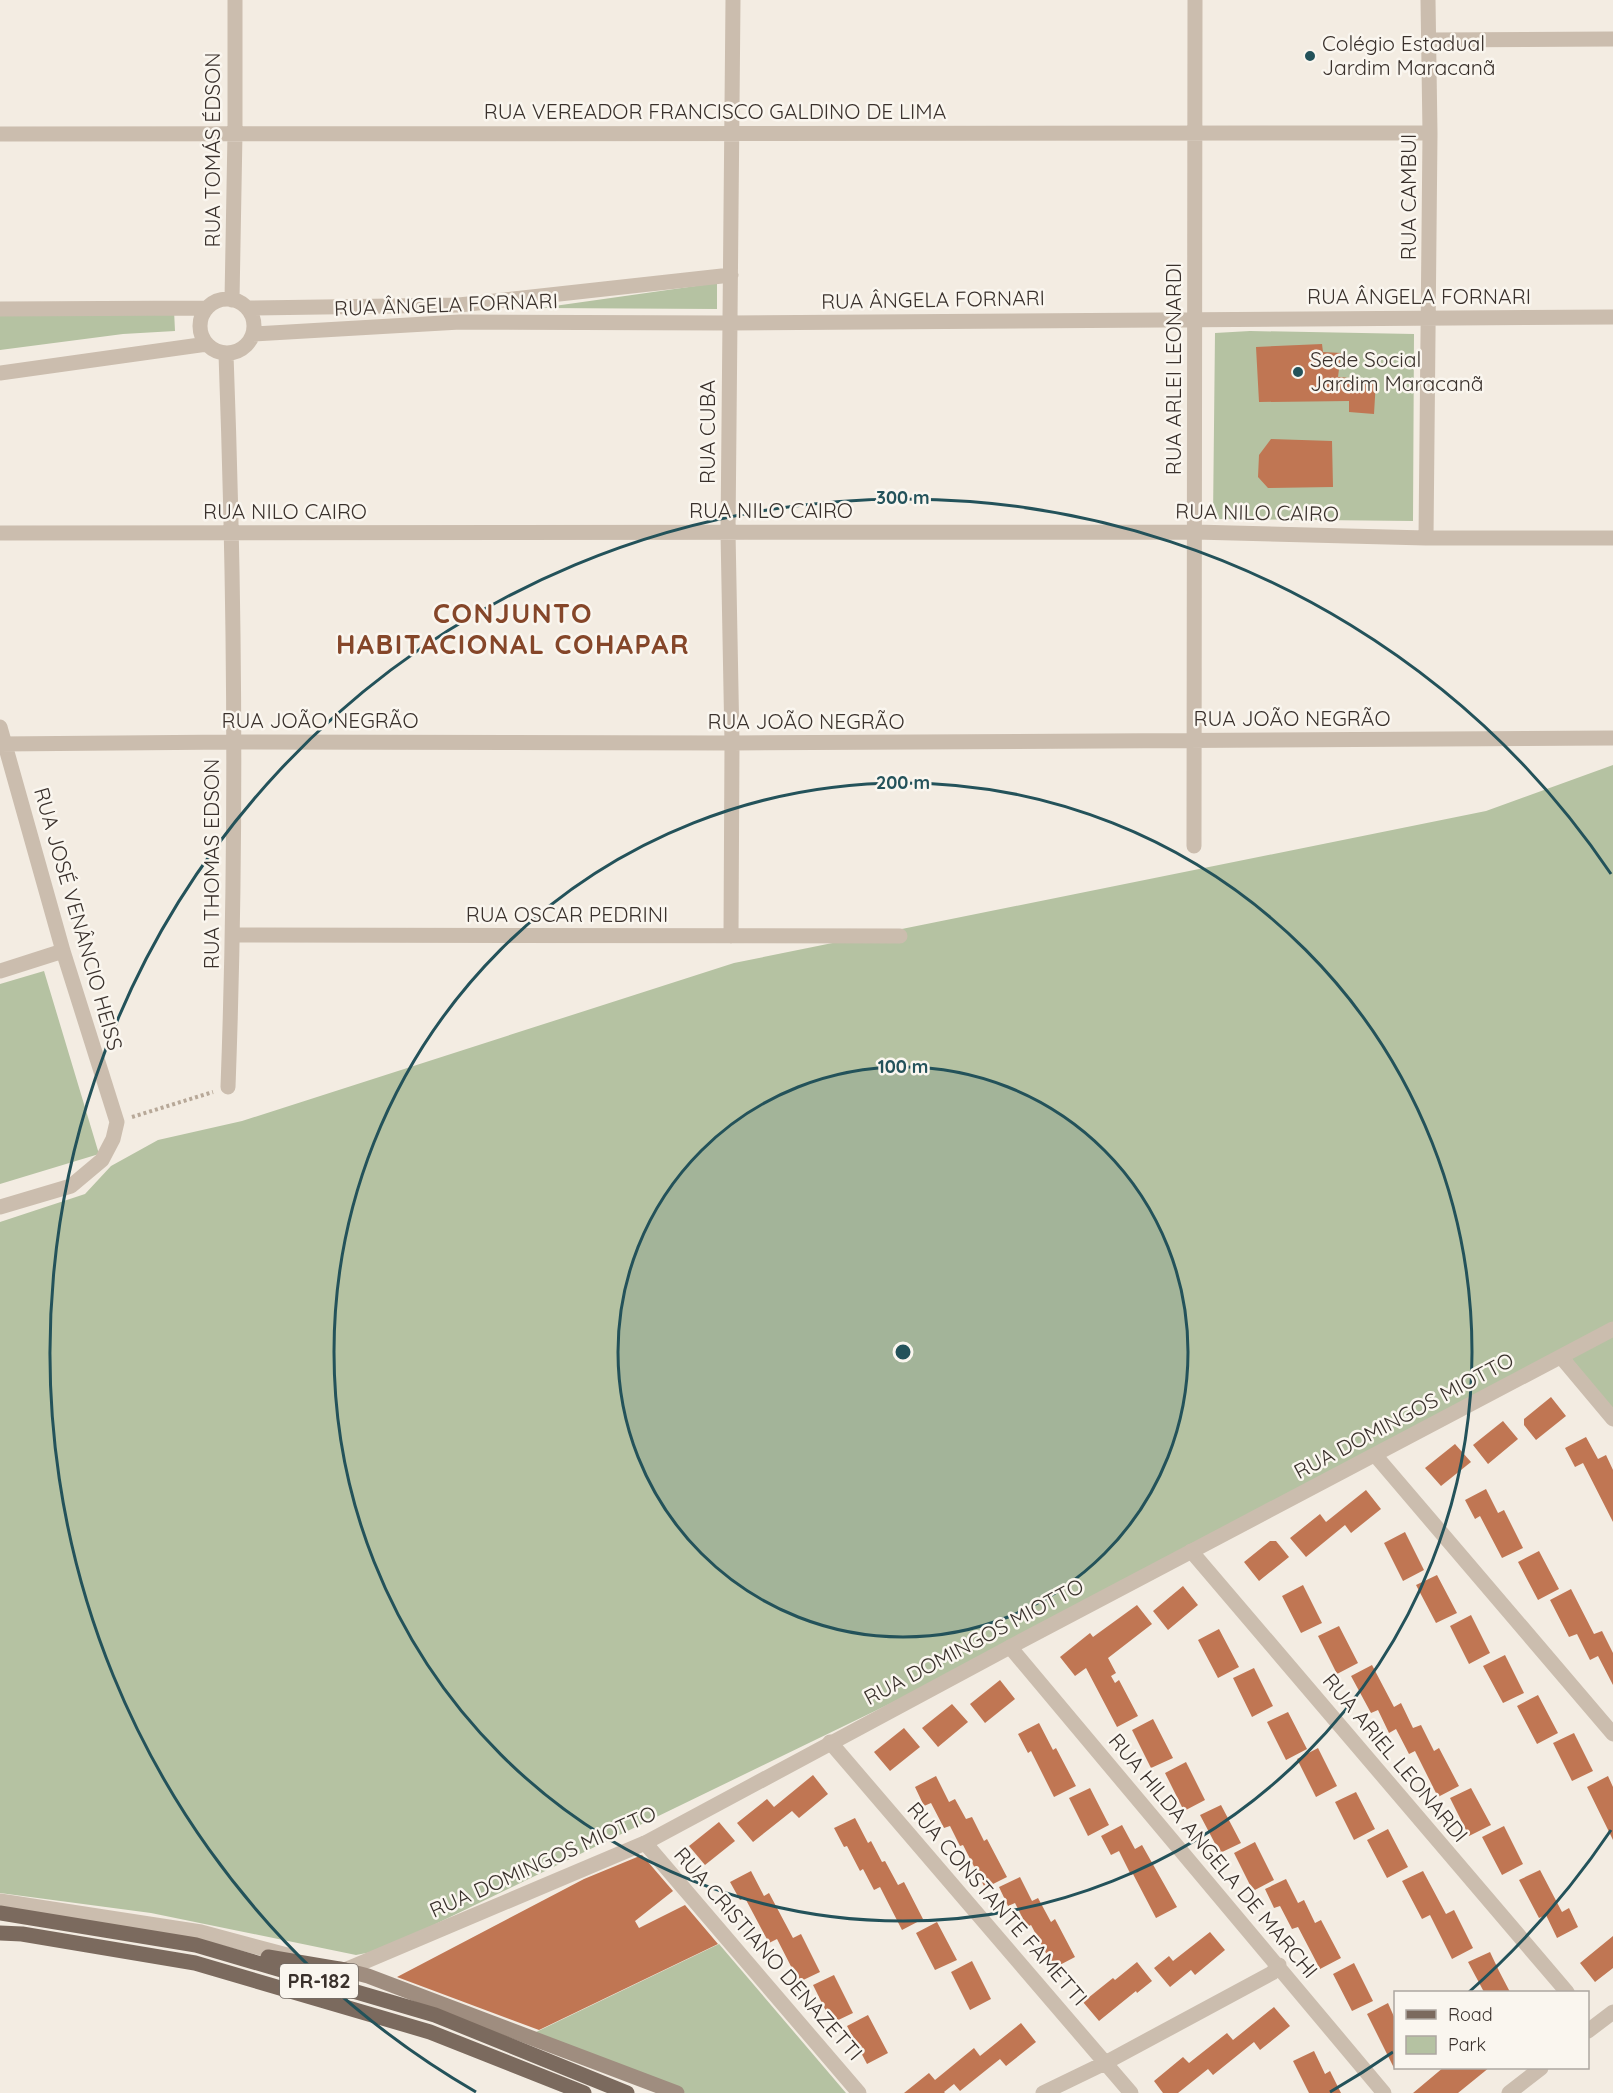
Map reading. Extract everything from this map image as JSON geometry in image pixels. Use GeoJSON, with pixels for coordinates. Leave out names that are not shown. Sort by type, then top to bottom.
{"type":"FeatureCollection","features":[{"type":"Feature","properties":{"kind":"main road","name":"PR-182"},"geometry":{"type":"LineString","coordinates":[[0,1913],[196,1945],[435,2015],[627,2093]]}},
{"type":"Feature","properties":{"kind":"main road","name":"PR-182"},"geometry":{"type":"LineString","coordinates":[[0,1933],[22,1934],[195,1963],[430,2032],[584,2093]]}},
{"type":"Feature","properties":{"kind":"main road"},"geometry":{"type":"LineString","coordinates":[[196,1945],[345,1970],[368,1976],[677,2093]]}},
{"type":"Feature","properties":{"kind":"street","name":"RUA TOMÁS ÉDSON"},"geometry":{"type":"LineString","coordinates":[[232,300],[235,0]]}},
{"type":"Feature","properties":{"kind":"street","name":"RUA CUBA"},"geometry":{"type":"LineString","coordinates":[[730,936],[732,743],[728,532],[733,0]]}},
{"type":"Feature","properties":{"kind":"street","name":"RUA ARLEI LEONARDI"},"geometry":{"type":"LineString","coordinates":[[1194,846],[1196,0]]}},
{"type":"Feature","properties":{"kind":"street","name":"RUA CAMBUI"},"geometry":{"type":"LineString","coordinates":[[1426,538],[1431,133],[1428,0]]}},
{"type":"Feature","properties":{"kind":"street"},"geometry":{"type":"LineString","coordinates":[[1428,40],[1613,39]]}},
{"type":"Feature","properties":{"kind":"street","name":"RUA VEREADOR FRANCISCO GALDINO DE LIMA"},"geometry":{"type":"LineString","coordinates":[[0,134],[235,132],[1431,133]]}},
{"type":"Feature","properties":{"kind":"street","name":"RUA ÂNGELA FORNARI"},"geometry":{"type":"LineString","coordinates":[[248,308],[459,305],[731,275]]}},
{"type":"Feature","properties":{"kind":"street"},"geometry":{"type":"LineString","coordinates":[[0,309],[207,308],[223,300],[232,300],[248,308],[253,316],[255,325],[250,342],[243,348],[226,354],[207,344],[200,330],[200,322],[207,308]]}},
{"type":"Feature","properties":{"kind":"street"},"geometry":{"type":"LineString","coordinates":[[459,305],[460,322]]}},
{"type":"Feature","properties":{"kind":"street","name":"RUA ÂNGELA FORNARI"},"geometry":{"type":"LineString","coordinates":[[253,334],[460,322],[729,323],[1196,318],[1613,317]]}},
{"type":"Feature","properties":{"kind":"street"},"geometry":{"type":"LineString","coordinates":[[0,373],[207,344]]}},
{"type":"Feature","properties":{"kind":"street","name":"RUA THOMAS EDSON"},"geometry":{"type":"LineString","coordinates":[[226,354],[233,533],[234,935],[228,1087]]}},
{"type":"Feature","properties":{"kind":"street","name":"RUA NILO CAIRO"},"geometry":{"type":"LineString","coordinates":[[0,533],[1195,532],[1426,538],[1613,538]]}},
{"type":"Feature","properties":{"kind":"street","name":"RUA JOSÉ VENÂNCIO HEISS"},"geometry":{"type":"LineString","coordinates":[[0,727],[2,743],[63,951],[117,1122]]}},
{"type":"Feature","properties":{"kind":"street","name":"RUA JOÃO NEGRÃO"},"geometry":{"type":"LineString","coordinates":[[2,743],[732,743],[1613,738]]}},
{"type":"Feature","properties":{"kind":"street","name":"RUA OSCAR PEDRINI"},"geometry":{"type":"LineString","coordinates":[[234,935],[900,936]]}},
{"type":"Feature","properties":{"kind":"street"},"geometry":{"type":"LineString","coordinates":[[0,971],[63,951]]}},
{"type":"Feature","properties":{"kind":"street"},"geometry":{"type":"LineString","coordinates":[[0,1207],[71,1186],[102,1160],[113,1139],[117,1122]]}},
{"type":"Feature","properties":{"kind":"street","name":"RUA DOMINGOS MIOTTO"},"geometry":{"type":"LineString","coordinates":[[345,1970],[645,1843],[1010,1647],[1613,1329]]}},
{"type":"Feature","properties":{"kind":"street"},"geometry":{"type":"LineString","coordinates":[[1561,1357],[1613,1419]]}},
{"type":"Feature","properties":{"kind":"street"},"geometry":{"type":"LineString","coordinates":[[1375,1455],[1613,1734]]}},
{"type":"Feature","properties":{"kind":"street","name":"RUA ARIEL LEONARDI"},"geometry":{"type":"LineString","coordinates":[[1191,1551],[1566,1991]]}},
{"type":"Feature","properties":{"kind":"street","name":"RUA HILDA ANGELA DE MARCHI"},"geometry":{"type":"LineString","coordinates":[[1010,1647],[1384,2093]]}},
{"type":"Feature","properties":{"kind":"street","name":"RUA CONSTANTE FAMETTI"},"geometry":{"type":"LineString","coordinates":[[830,1743],[1131,2093]]}},
{"type":"Feature","properties":{"kind":"street","name":"RUA CRISTIANO DENAZETTI"},"geometry":{"type":"LineString","coordinates":[[645,1843],[859,2093]]}},
{"type":"Feature","properties":{"kind":"street"},"geometry":{"type":"LineString","coordinates":[[0,1901],[201,1932],[345,1970]]}},
{"type":"Feature","properties":{"kind":"street"},"geometry":{"type":"LineString","coordinates":[[1043,2093],[1272,1973],[1279,1965]]}},
{"type":"Feature","properties":{"kind":"street"},"geometry":{"type":"LineString","coordinates":[[1590,2024],[1613,2012]]}},
{"type":"Feature","properties":{"kind":"street"},"geometry":{"type":"LineString","coordinates":[[1509,2093],[1539,2069]]}},
{"type":"Feature","properties":{"kind":"path"},"geometry":{"type":"LineString","coordinates":[[117,1122],[228,1087]]}},
{"type":"Feature","properties":{"kind":"green space"},"geometry":{"type":"Polygon","coordinates":[[[717,283],[717,309],[540,308],[717,283]]]}},
{"type":"Feature","properties":{"kind":"green space"},"geometry":{"type":"Polygon","coordinates":[[[0,310],[174,310],[175,331],[123,334],[0,350],[0,310]]]}},
{"type":"Feature","properties":{"kind":"green space","name":"Sede Social Jardim Maracanã"},"geometry":{"type":"Polygon","coordinates":[[[1250,331],[1414,334],[1413,521],[1213,519],[1215,333],[1250,331]]]}},
{"type":"Feature","properties":{"kind":"green space"},"geometry":{"type":"Polygon","coordinates":[[[1613,765],[1613,1327],[1009,1646],[382,1950],[356,1955],[151,1913],[0,1893],[0,1222],[85,1194],[111,1166],[158,1140],[242,1121],[734,963],[1486,811],[1613,765]]]}},
{"type":"Feature","properties":{"kind":"green space"},"geometry":{"type":"Polygon","coordinates":[[[44,971],[99,1154],[0,1184],[0,984],[44,971]]]}},
{"type":"Feature","properties":{"kind":"green space"},"geometry":{"type":"Polygon","coordinates":[[[1613,1335],[1613,1409],[1570,1357],[1613,1335]]]}},
{"type":"Feature","properties":{"kind":"green space"},"geometry":{"type":"Polygon","coordinates":[[[719,1944],[846,2093],[685,2093],[534,2033],[719,1944]]]}},
{"type":"Feature","properties":{"kind":"building","name":"Sede Social Jardim Maracanã"},"geometry":{"type":"Polygon","coordinates":[[[1322,344],[1323,352],[1341,353],[1338,377],[1376,380],[1374,414],[1349,412],[1349,401],[1259,402],[1256,347],[1322,344]]]}},
{"type":"Feature","properties":{"kind":"building"},"geometry":{"type":"Polygon","coordinates":[[[1271,439],[1332,441],[1333,487],[1268,488],[1258,477],[1259,455],[1271,439]]]}},
{"type":"Feature","properties":{"kind":"building"},"geometry":{"type":"Polygon","coordinates":[[[1551,1397],[1566,1416],[1536,1440],[1524,1425],[1524,1419],[1551,1397]]]}},
{"type":"Feature","properties":{"kind":"building"},"geometry":{"type":"Polygon","coordinates":[[[1503,1421],[1518,1439],[1488,1464],[1473,1445],[1503,1421]]]}},
{"type":"Feature","properties":{"kind":"building"},"geometry":{"type":"Polygon","coordinates":[[[1586,1437],[1598,1459],[1606,1455],[1613,1470],[1613,1522],[1583,1463],[1575,1467],[1565,1448],[1586,1437]]]}},
{"type":"Feature","properties":{"kind":"building"},"geometry":{"type":"Polygon","coordinates":[[[1455,1444],[1471,1462],[1441,1486],[1425,1468],[1455,1444]]]}},
{"type":"Feature","properties":{"kind":"building"},"geometry":{"type":"Polygon","coordinates":[[[1486,1489],[1498,1513],[1504,1510],[1523,1548],[1502,1558],[1480,1516],[1475,1519],[1465,1500],[1486,1489]]]}},
{"type":"Feature","properties":{"kind":"building"},"geometry":{"type":"Polygon","coordinates":[[[1366,1490],[1381,1509],[1351,1533],[1345,1525],[1306,1557],[1290,1538],[1320,1514],[1326,1522],[1366,1490]]]}},
{"type":"Feature","properties":{"kind":"building"},"geometry":{"type":"Polygon","coordinates":[[[1405,1532],[1424,1570],[1403,1581],[1384,1543],[1405,1532]]]}},
{"type":"Feature","properties":{"kind":"building"},"geometry":{"type":"Polygon","coordinates":[[[1270,1541],[1276,1541],[1289,1557],[1259,1581],[1244,1562],[1270,1541]]]}},
{"type":"Feature","properties":{"kind":"building"},"geometry":{"type":"Polygon","coordinates":[[[1539,1551],[1559,1589],[1538,1600],[1518,1562],[1539,1551]]]}},
{"type":"Feature","properties":{"kind":"building"},"geometry":{"type":"Polygon","coordinates":[[[1437,1575],[1457,1613],[1436,1623],[1416,1585],[1437,1575]]]}},
{"type":"Feature","properties":{"kind":"building"},"geometry":{"type":"Polygon","coordinates":[[[1303,1585],[1322,1623],[1301,1633],[1282,1596],[1303,1585]]]}},
{"type":"Feature","properties":{"kind":"building"},"geometry":{"type":"Polygon","coordinates":[[[1183,1586],[1198,1605],[1168,1630],[1153,1611],[1183,1586]]]}},
{"type":"Feature","properties":{"kind":"building"},"geometry":{"type":"Polygon","coordinates":[[[1571,1589],[1594,1634],[1602,1631],[1613,1653],[1613,1685],[1598,1656],[1590,1660],[1577,1634],[1569,1637],[1550,1600],[1571,1589]]]}},
{"type":"Feature","properties":{"kind":"building"},"geometry":{"type":"Polygon","coordinates":[[[1137,1605],[1152,1624],[1108,1658],[1116,1673],[1111,1676],[1115,1683],[1119,1680],[1138,1716],[1117,1727],[1086,1668],[1075,1676],[1060,1657],[1090,1633],[1093,1637],[1137,1605]]]}},
{"type":"Feature","properties":{"kind":"building"},"geometry":{"type":"Polygon","coordinates":[[[1471,1615],[1490,1653],[1469,1664],[1450,1626],[1471,1615]]]}},
{"type":"Feature","properties":{"kind":"building"},"geometry":{"type":"Polygon","coordinates":[[[1339,1626],[1358,1663],[1337,1674],[1318,1636],[1339,1626]]]}},
{"type":"Feature","properties":{"kind":"building"},"geometry":{"type":"Polygon","coordinates":[[[1219,1629],[1239,1667],[1218,1678],[1198,1640],[1219,1629]]]}},
{"type":"Feature","properties":{"kind":"building"},"geometry":{"type":"Polygon","coordinates":[[[1505,1655],[1524,1693],[1503,1703],[1483,1666],[1505,1655]]]}},
{"type":"Feature","properties":{"kind":"building"},"geometry":{"type":"Polygon","coordinates":[[[1372,1665],[1394,1707],[1401,1703],[1413,1728],[1421,1725],[1434,1751],[1439,1748],[1459,1786],[1438,1797],[1415,1751],[1409,1754],[1396,1729],[1389,1733],[1378,1710],[1371,1713],[1351,1676],[1372,1665]]]}},
{"type":"Feature","properties":{"kind":"building"},"geometry":{"type":"Polygon","coordinates":[[[1254,1668],[1273,1706],[1252,1717],[1233,1678],[1254,1668]]]}},
{"type":"Feature","properties":{"kind":"building"},"geometry":{"type":"Polygon","coordinates":[[[1000,1680],[1015,1699],[985,1723],[970,1704],[1000,1680]]]}},
{"type":"Feature","properties":{"kind":"building"},"geometry":{"type":"Polygon","coordinates":[[[1538,1695],[1558,1733],[1537,1744],[1517,1706],[1538,1695]]]}},
{"type":"Feature","properties":{"kind":"building"},"geometry":{"type":"Polygon","coordinates":[[[952,1704],[968,1722],[938,1747],[922,1728],[952,1704]]]}},
{"type":"Feature","properties":{"kind":"building"},"geometry":{"type":"Polygon","coordinates":[[[1288,1712],[1307,1749],[1286,1760],[1267,1722],[1288,1712]]]}},
{"type":"Feature","properties":{"kind":"building"},"geometry":{"type":"Polygon","coordinates":[[[1153,1719],[1173,1758],[1151,1768],[1132,1730],[1153,1719]]]}},
{"type":"Feature","properties":{"kind":"building"},"geometry":{"type":"Polygon","coordinates":[[[1039,1723],[1053,1750],[1056,1748],[1076,1786],[1054,1797],[1031,1751],[1028,1753],[1018,1734],[1039,1723]]]}},
{"type":"Feature","properties":{"kind":"building"},"geometry":{"type":"Polygon","coordinates":[[[904,1728],[920,1747],[890,1771],[874,1752],[904,1728]]]}},
{"type":"Feature","properties":{"kind":"building"},"geometry":{"type":"Polygon","coordinates":[[[1574,1733],[1593,1771],[1572,1781],[1553,1743],[1574,1733]]]}},
{"type":"Feature","properties":{"kind":"building"},"geometry":{"type":"Polygon","coordinates":[[[1318,1748],[1337,1786],[1316,1797],[1297,1759],[1318,1748]]]}},
{"type":"Feature","properties":{"kind":"building"},"geometry":{"type":"Polygon","coordinates":[[[1186,1762],[1205,1800],[1184,1811],[1165,1773],[1186,1762]]]}},
{"type":"Feature","properties":{"kind":"building"},"geometry":{"type":"Polygon","coordinates":[[[813,1775],[828,1794],[799,1818],[792,1811],[753,1842],[737,1823],[767,1799],[774,1807],[813,1775]]]}},
{"type":"Feature","properties":{"kind":"building"},"geometry":{"type":"Polygon","coordinates":[[[936,1776],[949,1802],[955,1799],[966,1819],[972,1817],[984,1841],[987,1839],[1007,1877],[985,1888],[963,1845],[960,1846],[950,1826],[944,1828],[931,1803],[924,1806],[915,1787],[936,1776]]]}},
{"type":"Feature","properties":{"kind":"building"},"geometry":{"type":"Polygon","coordinates":[[[1608,1776],[1613,1787],[1613,1840],[1587,1787],[1608,1776]]]}},
{"type":"Feature","properties":{"kind":"building"},"geometry":{"type":"Polygon","coordinates":[[[1090,1788],[1109,1825],[1088,1836],[1069,1798],[1090,1788]]]}},
{"type":"Feature","properties":{"kind":"building"},"geometry":{"type":"Polygon","coordinates":[[[1471,1788],[1491,1825],[1469,1836],[1450,1798],[1471,1788]]]}},
{"type":"Feature","properties":{"kind":"building"},"geometry":{"type":"Polygon","coordinates":[[[1356,1792],[1375,1829],[1354,1840],[1335,1802],[1356,1792]]]}},
{"type":"Feature","properties":{"kind":"building"},"geometry":{"type":"Polygon","coordinates":[[[1221,1805],[1241,1843],[1220,1853],[1200,1815],[1221,1805]]]}},
{"type":"Feature","properties":{"kind":"building"},"geometry":{"type":"Polygon","coordinates":[[[855,1818],[868,1843],[871,1841],[898,1885],[904,1882],[923,1919],[902,1930],[880,1887],[874,1890],[863,1869],[860,1871],[847,1846],[844,1847],[834,1828],[855,1818]]]}},
{"type":"Feature","properties":{"kind":"building"},"geometry":{"type":"Polygon","coordinates":[[[719,1822],[735,1841],[705,1865],[689,1846],[719,1822]]]}},
{"type":"Feature","properties":{"kind":"building"},"geometry":{"type":"Polygon","coordinates":[[[1122,1825],[1135,1849],[1142,1845],[1177,1907],[1156,1918],[1119,1851],[1111,1855],[1101,1836],[1122,1825]]]}},
{"type":"Feature","properties":{"kind":"building"},"geometry":{"type":"Polygon","coordinates":[[[1504,1826],[1523,1864],[1502,1875],[1482,1837],[1504,1826]]]}},
{"type":"Feature","properties":{"kind":"building"},"geometry":{"type":"Polygon","coordinates":[[[1388,1829],[1408,1867],[1387,1878],[1367,1840],[1388,1829]]]}},
{"type":"Feature","properties":{"kind":"building"},"geometry":{"type":"Polygon","coordinates":[[[1255,1842],[1274,1880],[1253,1891],[1234,1853],[1255,1842]]]}},
{"type":"Feature","properties":{"kind":"building"},"geometry":{"type":"Polygon","coordinates":[[[642,1855],[673,1891],[635,1921],[639,1928],[685,1905],[718,1944],[539,2030],[397,1977],[584,1879],[642,1855]]]}},
{"type":"Feature","properties":{"kind":"building"},"geometry":{"type":"Polygon","coordinates":[[[1540,1870],[1562,1912],[1569,1908],[1578,1927],[1557,1938],[1546,1915],[1539,1918],[1519,1880],[1540,1870]]]}},
{"type":"Feature","properties":{"kind":"building"},"geometry":{"type":"Polygon","coordinates":[[[751,1871],[764,1896],[769,1893],[793,1938],[801,1934],[820,1972],[799,1982],[777,1939],[769,1943],[745,1898],[740,1900],[730,1882],[751,1871]]]}},
{"type":"Feature","properties":{"kind":"building"},"geometry":{"type":"Polygon","coordinates":[[[1423,1871],[1446,1914],[1454,1910],[1473,1948],[1452,1959],[1430,1915],[1422,1919],[1402,1881],[1423,1871]]]}},
{"type":"Feature","properties":{"kind":"building"},"geometry":{"type":"Polygon","coordinates":[[[1020,1877],[1032,1901],[1038,1898],[1051,1922],[1055,1919],[1075,1957],[1054,1968],[1031,1925],[1027,1927],[1015,1903],[1008,1906],[999,1887],[1020,1877]]]}},
{"type":"Feature","properties":{"kind":"building"},"geometry":{"type":"Polygon","coordinates":[[[1286,1879],[1298,1903],[1304,1900],[1315,1923],[1321,1920],[1341,1958],[1320,1969],[1298,1927],[1292,1929],[1280,1906],[1274,1908],[1265,1889],[1286,1879]]]}},
{"type":"Feature","properties":{"kind":"building"},"geometry":{"type":"Polygon","coordinates":[[[937,1922],[957,1960],[935,1970],[916,1933],[937,1922]]]}},
{"type":"Feature","properties":{"kind":"building"},"geometry":{"type":"Polygon","coordinates":[[[1210,1932],[1225,1950],[1195,1975],[1191,1970],[1170,1987],[1154,1968],[1169,1956],[1173,1961],[1210,1932]]]}},
{"type":"Feature","properties":{"kind":"building"},"geometry":{"type":"Polygon","coordinates":[[[1613,1936],[1613,1968],[1595,1982],[1580,1963],[1613,1936]]]}},
{"type":"Feature","properties":{"kind":"building"},"geometry":{"type":"Polygon","coordinates":[[[1490,1952],[1510,1991],[1483,1991],[1468,1962],[1490,1952]]]}},
{"type":"Feature","properties":{"kind":"building"},"geometry":{"type":"Polygon","coordinates":[[[972,1961],[991,1999],[970,2010],[951,1972],[972,1961]]]}},
{"type":"Feature","properties":{"kind":"building"},"geometry":{"type":"Polygon","coordinates":[[[1137,1962],[1152,1981],[1099,2021],[1083,2002],[1137,1962]]]}},
{"type":"Feature","properties":{"kind":"building"},"geometry":{"type":"Polygon","coordinates":[[[1354,1963],[1373,2001],[1352,2011],[1333,1974],[1354,1963]]]}},
{"type":"Feature","properties":{"kind":"building"},"geometry":{"type":"Polygon","coordinates":[[[834,1975],[853,2013],[832,2023],[813,1985],[834,1975]]]}},
{"type":"Feature","properties":{"kind":"building"},"geometry":{"type":"Polygon","coordinates":[[[1388,2003],[1394,2017],[1394,2068],[1367,2014],[1388,2003]]]}},
{"type":"Feature","properties":{"kind":"building"},"geometry":{"type":"Polygon","coordinates":[[[1274,2007],[1290,2026],[1260,2050],[1254,2042],[1213,2075],[1208,2069],[1178,2093],[1163,2093],[1154,2081],[1183,2057],[1189,2063],[1227,2033],[1233,2040],[1274,2007]]]}},
{"type":"Feature","properties":{"kind":"building"},"geometry":{"type":"Polygon","coordinates":[[[868,2015],[888,2053],[867,2064],[847,2026],[868,2015]]]}},
{"type":"Feature","properties":{"kind":"building"},"geometry":{"type":"Polygon","coordinates":[[[1021,2023],[1036,2042],[1006,2066],[1000,2059],[960,2091],[954,2084],[945,2093],[904,2093],[929,2073],[935,2080],[974,2048],[980,2056],[1021,2023]]]}},
{"type":"Feature","properties":{"kind":"building"},"geometry":{"type":"Polygon","coordinates":[[[1314,2051],[1325,2074],[1330,2071],[1341,2093],[1309,2093],[1293,2061],[1314,2051]]]}},
{"type":"Feature","properties":{"kind":"building"},"geometry":{"type":"Polygon","coordinates":[[[1442,2069],[1488,2069],[1458,2093],[1413,2093],[1442,2069]]]}},
{"type":"Feature","properties":{"kind":"place","name":"Colégio Estadual Jardim Maracanã"},"geometry":{"type":"Point","coordinates":[1310,56]}},
{"type":"Feature","properties":{"kind":"place","name":"Sede Social Jardim Maracanã"},"geometry":{"type":"Point","coordinates":[1298,372]}},
{"type":"Feature","properties":{"kind":"district","name":"CONJUNTO HABITACIONAL COHAPAR"},"geometry":{"type":"Point","coordinates":[513,630]}}]}
